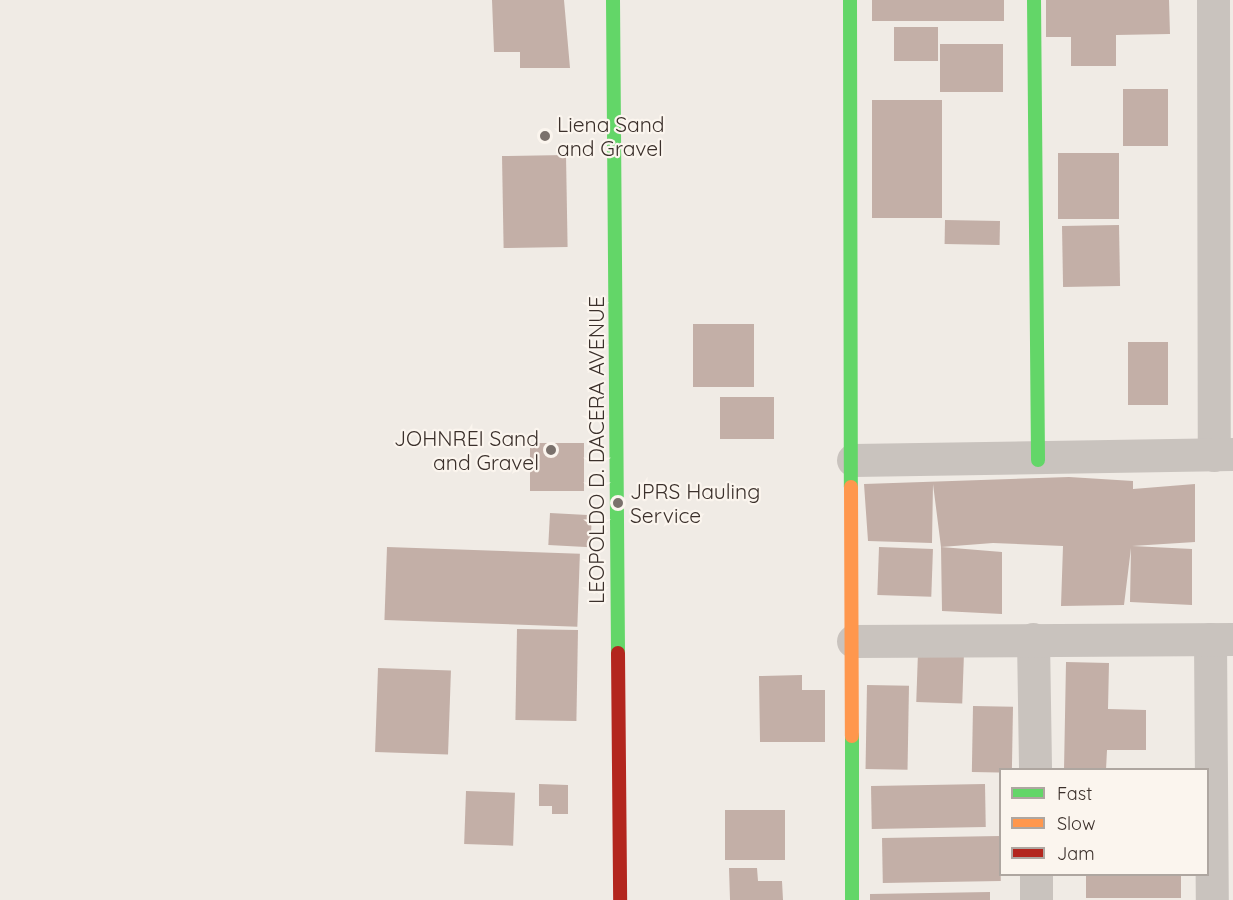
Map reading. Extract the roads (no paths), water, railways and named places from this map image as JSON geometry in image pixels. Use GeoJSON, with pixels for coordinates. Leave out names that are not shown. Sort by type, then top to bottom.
{"type":"FeatureCollection","features":[{"type":"Feature","properties":{"kind":"street","name":"LEOPOLDO D. DACERA AVENUE"},"geometry":{"type":"LineString","coordinates":[[613,0],[620,900]]}},
{"type":"Feature","properties":{"kind":"street"},"geometry":{"type":"LineString","coordinates":[[850,0],[853,460],[852,900]]}},
{"type":"Feature","properties":{"kind":"street"},"geometry":{"type":"LineString","coordinates":[[1034,0],[1038,460]]}},
{"type":"Feature","properties":{"kind":"street"},"geometry":{"type":"LineString","coordinates":[[853,460],[1038,460],[1223,455],[1223,82],[1213,0]]}},
{"type":"Feature","properties":{"kind":"street"},"geometry":{"type":"LineString","coordinates":[[1033,639],[1035,768]]}},
{"type":"Feature","properties":{"kind":"street"},"geometry":{"type":"LineString","coordinates":[[853,641],[1222,639],[1222,806],[1212,900]]}},
{"type":"Feature","properties":{"kind":"street"},"geometry":{"type":"LineString","coordinates":[[1036,876],[1036,900]]}},
{"type":"Feature","properties":{"kind":"place","name":"Liena Sand and Gravel"},"geometry":{"type":"Point","coordinates":[545,136]}},
{"type":"Feature","properties":{"kind":"place","name":"JOHNREI Sand and Gravel"},"geometry":{"type":"Point","coordinates":[551,450]}},
{"type":"Feature","properties":{"kind":"place","name":"JPRS Hauling Service"},"geometry":{"type":"Point","coordinates":[618,503]}}]}
